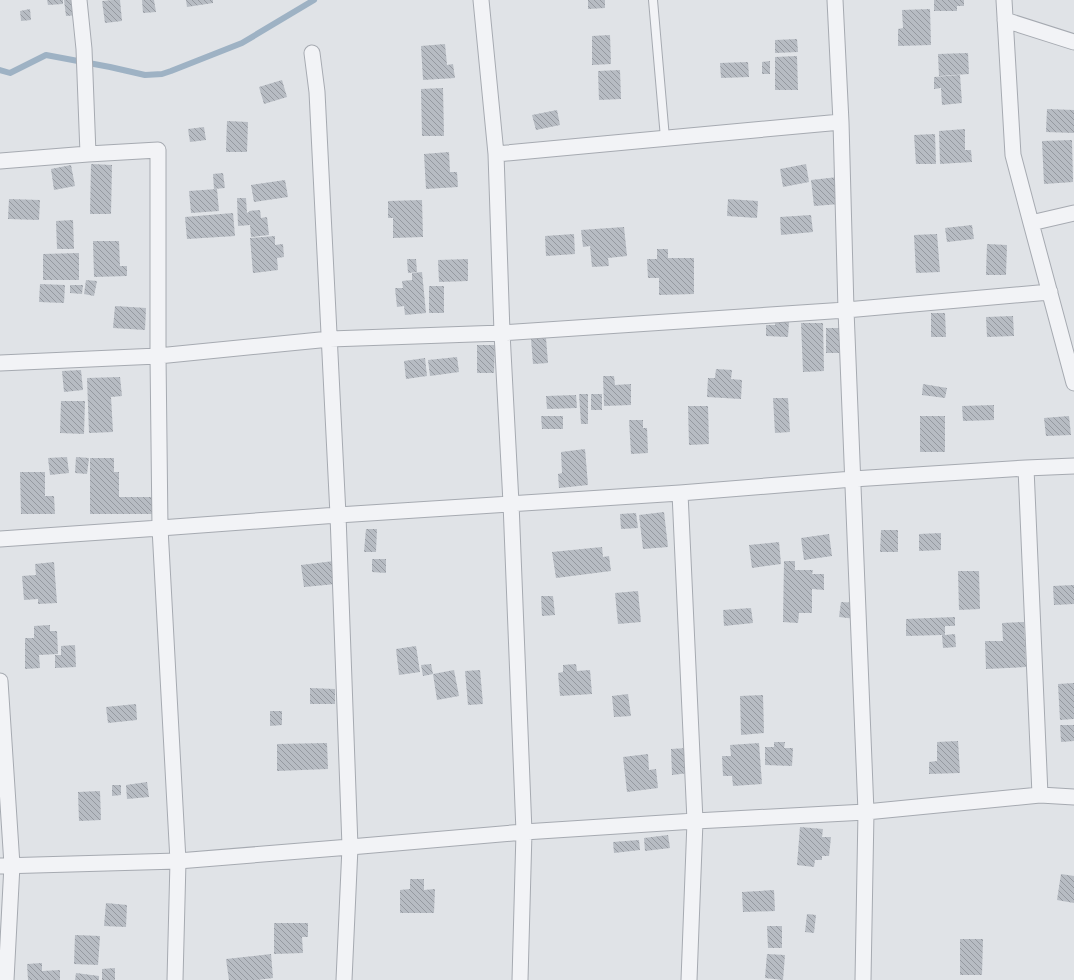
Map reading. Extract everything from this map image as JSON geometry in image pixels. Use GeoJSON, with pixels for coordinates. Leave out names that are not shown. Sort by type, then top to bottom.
{"type":"FeatureCollection","features":[{"type":"Feature","properties":{"kind":"street"},"geometry":{"type":"LineString","coordinates":[[79,0],[84,49],[88,154]]}},
{"type":"Feature","properties":{"kind":"street"},"geometry":{"type":"LineString","coordinates":[[481,0],[496,154],[502,333],[511,503],[524,832],[520,980]]}},
{"type":"Feature","properties":{"kind":"street"},"geometry":{"type":"LineString","coordinates":[[834,0],[841,122],[846,310],[866,812],[863,980]]}},
{"type":"Feature","properties":{"kind":"street"},"geometry":{"type":"LineString","coordinates":[[1004,0],[1014,155],[1074,383]]}},
{"type":"Feature","properties":{"kind":"street"},"geometry":{"type":"LineString","coordinates":[[1005,20],[1074,42]]}},
{"type":"Feature","properties":{"kind":"street"},"geometry":{"type":"LineString","coordinates":[[312,53],[317,92],[330,340],[350,847],[344,980]]}},
{"type":"Feature","properties":{"kind":"street"},"geometry":{"type":"LineString","coordinates":[[496,154],[841,122]]}},
{"type":"Feature","properties":{"kind":"street"},"geometry":{"type":"LineString","coordinates":[[0,160],[158,150],[160,528],[178,861],[174,980]]}},
{"type":"Feature","properties":{"kind":"street"},"geometry":{"type":"LineString","coordinates":[[1031,223],[1074,213]]}},
{"type":"Feature","properties":{"kind":"street"},"geometry":{"type":"LineString","coordinates":[[0,363],[158,356],[330,340],[502,333],[846,310],[1050,292]]}},
{"type":"Feature","properties":{"kind":"street"},"geometry":{"type":"LineString","coordinates":[[0,539],[511,503],[680,493],[853,479],[1074,466]]}},
{"type":"Feature","properties":{"kind":"street"},"geometry":{"type":"LineString","coordinates":[[1026,468],[1040,795]]}},
{"type":"Feature","properties":{"kind":"street"},"geometry":{"type":"LineString","coordinates":[[680,493],[695,821],[689,980]]}},
{"type":"Feature","properties":{"kind":"street"},"geometry":{"type":"LineString","coordinates":[[0,681],[6,865],[6,980]]}},
{"type":"Feature","properties":{"kind":"street"},"geometry":{"type":"LineString","coordinates":[[6,865],[178,861],[524,832],[866,812],[1040,795],[1074,797]]}},
{"type":"Feature","properties":{"kind":"lane"},"geometry":{"type":"LineString","coordinates":[[653,0],[665,138]]}},
{"type":"Feature","properties":{"kind":"building"},"geometry":{"type":"Polygon","coordinates":[[[47,0],[63,0],[63,4],[48,5],[47,0]]]}},
{"type":"Feature","properties":{"kind":"building"},"geometry":{"type":"Polygon","coordinates":[[[64,0],[77,0],[79,15],[66,16],[64,0]]]}},
{"type":"Feature","properties":{"kind":"building"},"geometry":{"type":"Polygon","coordinates":[[[120,0],[122,21],[105,23],[102,1],[120,0]]]}},
{"type":"Feature","properties":{"kind":"building"},"geometry":{"type":"Polygon","coordinates":[[[142,0],[154,0],[156,12],[143,13],[142,0]]]}},
{"type":"Feature","properties":{"kind":"building"},"geometry":{"type":"Polygon","coordinates":[[[186,0],[213,0],[213,3],[187,7],[186,0]]]}},
{"type":"Feature","properties":{"kind":"building"},"geometry":{"type":"Polygon","coordinates":[[[588,0],[605,0],[605,8],[588,9],[588,0]]]}},
{"type":"Feature","properties":{"kind":"building"},"geometry":{"type":"Polygon","coordinates":[[[934,0],[964,0],[964,6],[957,6],[957,11],[934,11],[934,0]]]}},
{"type":"Feature","properties":{"kind":"building"},"geometry":{"type":"Polygon","coordinates":[[[30,9],[31,20],[21,21],[20,11],[30,9]]]}},
{"type":"Feature","properties":{"kind":"building"},"geometry":{"type":"Polygon","coordinates":[[[930,9],[931,45],[898,46],[898,29],[903,28],[902,10],[930,9]]]}},
{"type":"Feature","properties":{"kind":"building"},"geometry":{"type":"Polygon","coordinates":[[[610,35],[611,64],[592,65],[592,36],[610,35]]]}},
{"type":"Feature","properties":{"kind":"building"},"geometry":{"type":"Polygon","coordinates":[[[797,39],[798,52],[775,53],[775,40],[797,39]]]}},
{"type":"Feature","properties":{"kind":"building"},"geometry":{"type":"Polygon","coordinates":[[[445,44],[447,65],[453,64],[455,78],[423,80],[421,46],[445,44]]]}},
{"type":"Feature","properties":{"kind":"building"},"geometry":{"type":"Polygon","coordinates":[[[968,53],[969,74],[939,76],[938,54],[968,53]]]}},
{"type":"Feature","properties":{"kind":"building"},"geometry":{"type":"Polygon","coordinates":[[[797,56],[798,90],[775,90],[775,57],[797,56]]]}},
{"type":"Feature","properties":{"kind":"building"},"geometry":{"type":"Polygon","coordinates":[[[770,61],[770,74],[762,74],[762,62],[770,61]]]}},
{"type":"Feature","properties":{"kind":"building"},"geometry":{"type":"Polygon","coordinates":[[[748,62],[749,77],[721,78],[720,63],[748,62]]]}},
{"type":"Feature","properties":{"kind":"building"},"geometry":{"type":"Polygon","coordinates":[[[620,70],[621,99],[599,100],[598,71],[620,70]]]}},
{"type":"Feature","properties":{"kind":"building"},"geometry":{"type":"Polygon","coordinates":[[[960,75],[962,103],[942,105],[941,88],[934,89],[934,77],[960,75]]]}},
{"type":"Feature","properties":{"kind":"building"},"geometry":{"type":"Polygon","coordinates":[[[282,80],[287,97],[264,104],[259,87],[282,80]]]}},
{"type":"Feature","properties":{"kind":"building"},"geometry":{"type":"Polygon","coordinates":[[[443,88],[444,136],[422,136],[421,89],[443,88]]]}},
{"type":"Feature","properties":{"kind":"building"},"geometry":{"type":"Polygon","coordinates":[[[1047,109],[1074,110],[1074,133],[1046,132],[1047,109]]]}},
{"type":"Feature","properties":{"kind":"building"},"geometry":{"type":"Polygon","coordinates":[[[557,110],[560,125],[536,130],[532,115],[557,110]]]}},
{"type":"Feature","properties":{"kind":"building"},"geometry":{"type":"Polygon","coordinates":[[[227,121],[248,122],[247,152],[226,152],[227,121]]]}},
{"type":"Feature","properties":{"kind":"building"},"geometry":{"type":"Polygon","coordinates":[[[204,127],[206,140],[190,142],[188,129],[204,127]]]}},
{"type":"Feature","properties":{"kind":"building"},"geometry":{"type":"Polygon","coordinates":[[[965,129],[965,150],[971,150],[972,162],[940,164],[939,131],[965,129]]]}},
{"type":"Feature","properties":{"kind":"building"},"geometry":{"type":"Polygon","coordinates":[[[935,134],[936,164],[916,164],[914,135],[935,134]]]}},
{"type":"Feature","properties":{"kind":"building"},"geometry":{"type":"Polygon","coordinates":[[[1072,140],[1073,182],[1044,184],[1042,141],[1072,140]]]}},
{"type":"Feature","properties":{"kind":"building"},"geometry":{"type":"Polygon","coordinates":[[[449,152],[450,172],[457,172],[458,187],[426,189],[424,154],[449,152]]]}},
{"type":"Feature","properties":{"kind":"building"},"geometry":{"type":"Polygon","coordinates":[[[91,164],[112,165],[111,214],[90,214],[91,164]]]}},
{"type":"Feature","properties":{"kind":"building"},"geometry":{"type":"Polygon","coordinates":[[[806,164],[809,182],[783,187],[780,169],[806,164]]]}},
{"type":"Feature","properties":{"kind":"building"},"geometry":{"type":"Polygon","coordinates":[[[71,165],[75,186],[54,190],[51,169],[71,165]]]}},
{"type":"Feature","properties":{"kind":"building"},"geometry":{"type":"Polygon","coordinates":[[[223,173],[225,188],[214,189],[213,174],[223,173]]]}},
{"type":"Feature","properties":{"kind":"building"},"geometry":{"type":"Polygon","coordinates":[[[838,177],[840,204],[814,206],[811,180],[838,177]]]}},
{"type":"Feature","properties":{"kind":"building"},"geometry":{"type":"Polygon","coordinates":[[[285,180],[288,197],[254,202],[251,185],[285,180]]]}},
{"type":"Feature","properties":{"kind":"building"},"geometry":{"type":"Polygon","coordinates":[[[217,189],[219,211],[191,213],[189,191],[217,189]]]}},
{"type":"Feature","properties":{"kind":"building"},"geometry":{"type":"Polygon","coordinates":[[[237,198],[246,198],[247,213],[249,211],[260,210],[261,218],[267,217],[269,235],[251,237],[250,225],[238,226],[237,198]]]}},
{"type":"Feature","properties":{"kind":"building"},"geometry":{"type":"Polygon","coordinates":[[[9,199],[40,200],[39,220],[8,219],[9,199]]]}},
{"type":"Feature","properties":{"kind":"building"},"geometry":{"type":"Polygon","coordinates":[[[728,199],[758,201],[757,218],[727,216],[728,199]]]}},
{"type":"Feature","properties":{"kind":"building"},"geometry":{"type":"Polygon","coordinates":[[[422,200],[423,237],[393,238],[393,218],[388,218],[388,201],[422,200]]]}},
{"type":"Feature","properties":{"kind":"building"},"geometry":{"type":"Polygon","coordinates":[[[233,213],[235,236],[187,239],[185,217],[233,213]]]}},
{"type":"Feature","properties":{"kind":"building"},"geometry":{"type":"Polygon","coordinates":[[[811,215],[813,232],[781,235],[780,217],[811,215]]]}},
{"type":"Feature","properties":{"kind":"building"},"geometry":{"type":"Polygon","coordinates":[[[73,220],[74,249],[57,249],[56,221],[73,220]]]}},
{"type":"Feature","properties":{"kind":"building"},"geometry":{"type":"Polygon","coordinates":[[[972,225],[974,239],[947,242],[945,228],[972,225]]]}},
{"type":"Feature","properties":{"kind":"building"},"geometry":{"type":"Polygon","coordinates":[[[624,227],[627,256],[608,258],[609,266],[592,267],[590,246],[583,247],[581,230],[624,227]]]}},
{"type":"Feature","properties":{"kind":"building"},"geometry":{"type":"Polygon","coordinates":[[[574,234],[575,254],[546,256],[545,236],[574,234]]]}},
{"type":"Feature","properties":{"kind":"building"},"geometry":{"type":"Polygon","coordinates":[[[937,234],[940,272],[916,273],[914,235],[937,234]]]}},
{"type":"Feature","properties":{"kind":"building"},"geometry":{"type":"Polygon","coordinates":[[[275,236],[275,245],[283,244],[284,257],[277,258],[278,270],[253,273],[250,238],[275,236]]]}},
{"type":"Feature","properties":{"kind":"building"},"geometry":{"type":"Polygon","coordinates":[[[93,241],[119,241],[120,266],[127,266],[127,276],[94,277],[93,241]]]}},
{"type":"Feature","properties":{"kind":"building"},"geometry":{"type":"Polygon","coordinates":[[[987,244],[1007,245],[1006,275],[986,275],[987,244]]]}},
{"type":"Feature","properties":{"kind":"building"},"geometry":{"type":"Polygon","coordinates":[[[657,249],[668,249],[668,258],[694,258],[694,294],[659,295],[659,278],[648,278],[647,259],[657,259],[657,249]]]}},
{"type":"Feature","properties":{"kind":"building"},"geometry":{"type":"Polygon","coordinates":[[[79,253],[79,280],[43,280],[43,254],[79,253]]]}},
{"type":"Feature","properties":{"kind":"building"},"geometry":{"type":"Polygon","coordinates":[[[407,259],[416,259],[417,272],[408,273],[407,259]]]}},
{"type":"Feature","properties":{"kind":"building"},"geometry":{"type":"Polygon","coordinates":[[[468,259],[468,281],[439,282],[438,260],[468,259]]]}},
{"type":"Feature","properties":{"kind":"building"},"geometry":{"type":"Polygon","coordinates":[[[422,272],[426,313],[405,315],[404,306],[397,307],[395,288],[403,288],[402,281],[412,280],[412,273],[422,272]]]}},
{"type":"Feature","properties":{"kind":"building"},"geometry":{"type":"Polygon","coordinates":[[[86,280],[97,281],[94,296],[84,294],[86,280]]]}},
{"type":"Feature","properties":{"kind":"building"},"geometry":{"type":"Polygon","coordinates":[[[40,284],[65,285],[64,303],[39,302],[40,284]]]}},
{"type":"Feature","properties":{"kind":"building"},"geometry":{"type":"Polygon","coordinates":[[[70,285],[83,285],[82,294],[70,293],[70,285]]]}},
{"type":"Feature","properties":{"kind":"building"},"geometry":{"type":"Polygon","coordinates":[[[429,286],[444,286],[444,313],[429,313],[429,286]]]}},
{"type":"Feature","properties":{"kind":"building"},"geometry":{"type":"Polygon","coordinates":[[[115,306],[146,308],[145,330],[113,328],[115,306]]]}},
{"type":"Feature","properties":{"kind":"building"},"geometry":{"type":"Polygon","coordinates":[[[931,313],[945,313],[946,337],[931,337],[931,313]]]}},
{"type":"Feature","properties":{"kind":"building"},"geometry":{"type":"Polygon","coordinates":[[[1013,316],[1014,336],[987,337],[986,317],[1013,316]]]}},
{"type":"Feature","properties":{"kind":"building"},"geometry":{"type":"Polygon","coordinates":[[[775,322],[789,322],[788,337],[766,336],[766,325],[775,325],[775,322]]]}},
{"type":"Feature","properties":{"kind":"building"},"geometry":{"type":"Polygon","coordinates":[[[801,323],[823,323],[824,371],[803,372],[801,323]]]}},
{"type":"Feature","properties":{"kind":"building"},"geometry":{"type":"Polygon","coordinates":[[[826,328],[839,328],[839,353],[826,353],[826,328]]]}},
{"type":"Feature","properties":{"kind":"building"},"geometry":{"type":"Polygon","coordinates":[[[546,338],[548,363],[533,364],[531,339],[546,338]]]}},
{"type":"Feature","properties":{"kind":"building"},"geometry":{"type":"Polygon","coordinates":[[[477,345],[495,345],[494,373],[477,373],[477,345]]]}},
{"type":"Feature","properties":{"kind":"building"},"geometry":{"type":"Polygon","coordinates":[[[457,357],[459,372],[430,376],[428,360],[457,357]]]}},
{"type":"Feature","properties":{"kind":"building"},"geometry":{"type":"Polygon","coordinates":[[[425,358],[427,376],[406,379],[404,361],[425,358]]]}},
{"type":"Feature","properties":{"kind":"building"},"geometry":{"type":"Polygon","coordinates":[[[716,369],[732,370],[731,379],[742,380],[741,399],[707,397],[708,378],[715,378],[716,369]]]}},
{"type":"Feature","properties":{"kind":"building"},"geometry":{"type":"Polygon","coordinates":[[[81,370],[83,390],[64,392],[62,371],[81,370]]]}},
{"type":"Feature","properties":{"kind":"building"},"geometry":{"type":"Polygon","coordinates":[[[603,376],[614,376],[615,385],[631,384],[631,405],[604,406],[603,376]]]}},
{"type":"Feature","properties":{"kind":"building"},"geometry":{"type":"Polygon","coordinates":[[[120,377],[122,396],[111,397],[113,432],[89,433],[87,378],[120,377]]]}},
{"type":"Feature","properties":{"kind":"building"},"geometry":{"type":"Polygon","coordinates":[[[923,384],[947,388],[945,398],[922,395],[923,384]]]}},
{"type":"Feature","properties":{"kind":"building"},"geometry":{"type":"Polygon","coordinates":[[[579,394],[588,394],[588,424],[581,424],[579,394]]]}},
{"type":"Feature","properties":{"kind":"building"},"geometry":{"type":"Polygon","coordinates":[[[591,394],[602,394],[602,410],[591,410],[591,394]]]}},
{"type":"Feature","properties":{"kind":"building"},"geometry":{"type":"Polygon","coordinates":[[[576,395],[577,408],[547,409],[546,396],[576,395]]]}},
{"type":"Feature","properties":{"kind":"building"},"geometry":{"type":"Polygon","coordinates":[[[773,398],[788,398],[790,432],[775,433],[773,398]]]}},
{"type":"Feature","properties":{"kind":"building"},"geometry":{"type":"Polygon","coordinates":[[[61,401],[85,401],[84,434],[60,433],[61,401]]]}},
{"type":"Feature","properties":{"kind":"building"},"geometry":{"type":"Polygon","coordinates":[[[994,405],[994,420],[963,421],[962,406],[994,405]]]}},
{"type":"Feature","properties":{"kind":"building"},"geometry":{"type":"Polygon","coordinates":[[[688,406],[708,406],[709,444],[689,445],[688,406]]]}},
{"type":"Feature","properties":{"kind":"building"},"geometry":{"type":"Polygon","coordinates":[[[541,416],[563,416],[563,429],[542,429],[541,416]]]}},
{"type":"Feature","properties":{"kind":"building"},"geometry":{"type":"Polygon","coordinates":[[[920,416],[945,416],[945,452],[920,452],[920,416]]]}},
{"type":"Feature","properties":{"kind":"building"},"geometry":{"type":"Polygon","coordinates":[[[1069,416],[1071,435],[1046,436],[1044,418],[1069,416]]]}},
{"type":"Feature","properties":{"kind":"building"},"geometry":{"type":"Polygon","coordinates":[[[629,420],[643,420],[643,428],[647,428],[648,453],[631,454],[629,420]]]}},
{"type":"Feature","properties":{"kind":"building"},"geometry":{"type":"Polygon","coordinates":[[[585,449],[588,485],[559,488],[558,474],[562,473],[561,452],[585,449]]]}},
{"type":"Feature","properties":{"kind":"building"},"geometry":{"type":"Polygon","coordinates":[[[67,457],[69,473],[50,475],[48,458],[67,457]]]}},
{"type":"Feature","properties":{"kind":"building"},"geometry":{"type":"Polygon","coordinates":[[[76,457],[89,458],[87,474],[75,473],[76,457]]]}},
{"type":"Feature","properties":{"kind":"building"},"geometry":{"type":"Polygon","coordinates":[[[90,458],[114,458],[114,472],[119,472],[119,497],[161,497],[161,514],[90,514],[90,458]]]}},
{"type":"Feature","properties":{"kind":"building"},"geometry":{"type":"Polygon","coordinates":[[[20,472],[45,472],[45,496],[54,496],[55,514],[21,514],[20,472]]]}},
{"type":"Feature","properties":{"kind":"building"},"geometry":{"type":"Polygon","coordinates":[[[664,512],[668,547],[643,549],[639,515],[664,512]]]}},
{"type":"Feature","properties":{"kind":"building"},"geometry":{"type":"Polygon","coordinates":[[[636,513],[638,528],[621,529],[620,514],[636,513]]]}},
{"type":"Feature","properties":{"kind":"building"},"geometry":{"type":"Polygon","coordinates":[[[366,529],[377,529],[376,552],[364,552],[366,529]]]}},
{"type":"Feature","properties":{"kind":"building"},"geometry":{"type":"Polygon","coordinates":[[[881,530],[898,530],[898,552],[880,552],[881,530]]]}},
{"type":"Feature","properties":{"kind":"building"},"geometry":{"type":"Polygon","coordinates":[[[941,533],[941,550],[919,551],[919,534],[941,533]]]}},
{"type":"Feature","properties":{"kind":"building"},"geometry":{"type":"Polygon","coordinates":[[[829,534],[832,556],[804,560],[801,538],[829,534]]]}},
{"type":"Feature","properties":{"kind":"building"},"geometry":{"type":"Polygon","coordinates":[[[779,542],[781,564],[752,568],[749,545],[779,542]]]}},
{"type":"Feature","properties":{"kind":"building"},"geometry":{"type":"Polygon","coordinates":[[[602,547],[603,557],[609,556],[611,571],[556,578],[552,552],[602,547]]]}},
{"type":"Feature","properties":{"kind":"building"},"geometry":{"type":"Polygon","coordinates":[[[372,559],[386,559],[386,573],[372,572],[372,559]]]}},
{"type":"Feature","properties":{"kind":"building"},"geometry":{"type":"Polygon","coordinates":[[[334,561],[336,584],[304,587],[301,565],[334,561]]]}},
{"type":"Feature","properties":{"kind":"building"},"geometry":{"type":"Polygon","coordinates":[[[784,561],[795,561],[795,570],[813,570],[812,574],[824,574],[824,590],[812,589],[812,613],[799,613],[798,623],[783,622],[784,561]]]}},
{"type":"Feature","properties":{"kind":"building"},"geometry":{"type":"Polygon","coordinates":[[[54,562],[57,603],[38,604],[38,599],[24,600],[22,576],[36,575],[35,564],[54,562]]]}},
{"type":"Feature","properties":{"kind":"building"},"geometry":{"type":"Polygon","coordinates":[[[958,571],[979,571],[980,609],[959,610],[958,571]]]}},
{"type":"Feature","properties":{"kind":"building"},"geometry":{"type":"Polygon","coordinates":[[[1074,585],[1074,604],[1054,605],[1053,586],[1074,585]]]}},
{"type":"Feature","properties":{"kind":"building"},"geometry":{"type":"Polygon","coordinates":[[[638,591],[641,622],[618,624],[615,593],[638,591]]]}},
{"type":"Feature","properties":{"kind":"building"},"geometry":{"type":"Polygon","coordinates":[[[541,596],[553,596],[555,615],[542,616],[541,596]]]}},
{"type":"Feature","properties":{"kind":"building"},"geometry":{"type":"Polygon","coordinates":[[[841,602],[858,603],[856,619],[839,617],[841,602]]]}},
{"type":"Feature","properties":{"kind":"building"},"geometry":{"type":"Polygon","coordinates":[[[751,608],[753,623],[724,626],[723,610],[751,608]]]}},
{"type":"Feature","properties":{"kind":"building"},"geometry":{"type":"Polygon","coordinates":[[[955,617],[955,626],[945,626],[945,635],[955,634],[956,647],[943,648],[942,635],[906,636],[906,619],[955,617]]]}},
{"type":"Feature","properties":{"kind":"building"},"geometry":{"type":"Polygon","coordinates":[[[1024,622],[1026,667],[986,669],[985,641],[1003,641],[1002,623],[1024,622]]]}},
{"type":"Feature","properties":{"kind":"building"},"geometry":{"type":"Polygon","coordinates":[[[50,625],[50,631],[57,631],[58,654],[39,655],[40,668],[25,669],[25,638],[34,638],[34,626],[50,625]]]}},
{"type":"Feature","properties":{"kind":"building"},"geometry":{"type":"Polygon","coordinates":[[[75,645],[76,667],[55,668],[55,655],[61,655],[61,646],[75,645]]]}},
{"type":"Feature","properties":{"kind":"building"},"geometry":{"type":"Polygon","coordinates":[[[416,646],[420,672],[399,675],[396,649],[416,646]]]}},
{"type":"Feature","properties":{"kind":"building"},"geometry":{"type":"Polygon","coordinates":[[[431,664],[433,674],[423,676],[421,665],[431,664]]]}},
{"type":"Feature","properties":{"kind":"building"},"geometry":{"type":"Polygon","coordinates":[[[576,664],[577,671],[590,670],[592,694],[560,696],[558,673],[563,672],[563,665],[576,664]]]}},
{"type":"Feature","properties":{"kind":"building"},"geometry":{"type":"Polygon","coordinates":[[[454,670],[459,696],[437,700],[433,674],[454,670]]]}},
{"type":"Feature","properties":{"kind":"building"},"geometry":{"type":"Polygon","coordinates":[[[480,670],[483,704],[468,705],[465,671],[480,670]]]}},
{"type":"Feature","properties":{"kind":"building"},"geometry":{"type":"Polygon","coordinates":[[[1074,683],[1074,719],[1060,720],[1058,684],[1074,683]]]}},
{"type":"Feature","properties":{"kind":"building"},"geometry":{"type":"Polygon","coordinates":[[[310,688],[335,689],[335,704],[310,704],[310,688]]]}},
{"type":"Feature","properties":{"kind":"building"},"geometry":{"type":"Polygon","coordinates":[[[628,694],[631,716],[614,717],[612,696],[628,694]]]}},
{"type":"Feature","properties":{"kind":"building"},"geometry":{"type":"Polygon","coordinates":[[[763,695],[764,733],[741,735],[740,696],[763,695]]]}},
{"type":"Feature","properties":{"kind":"building"},"geometry":{"type":"Polygon","coordinates":[[[136,704],[137,720],[108,723],[106,707],[136,704]]]}},
{"type":"Feature","properties":{"kind":"building"},"geometry":{"type":"Polygon","coordinates":[[[270,711],[282,711],[282,725],[270,726],[270,711]]]}},
{"type":"Feature","properties":{"kind":"building"},"geometry":{"type":"Polygon","coordinates":[[[1060,725],[1074,725],[1074,741],[1061,742],[1060,725]]]}},
{"type":"Feature","properties":{"kind":"building"},"geometry":{"type":"Polygon","coordinates":[[[958,741],[960,773],[929,774],[929,762],[937,761],[937,742],[958,741]]]}},
{"type":"Feature","properties":{"kind":"building"},"geometry":{"type":"Polygon","coordinates":[[[774,742],[785,742],[784,748],[793,748],[792,766],[765,765],[765,747],[774,747],[774,742]]]}},
{"type":"Feature","properties":{"kind":"building"},"geometry":{"type":"Polygon","coordinates":[[[327,743],[328,769],[277,771],[277,744],[327,743]]]}},
{"type":"Feature","properties":{"kind":"building"},"geometry":{"type":"Polygon","coordinates":[[[759,743],[762,784],[733,786],[732,776],[723,776],[722,756],[731,756],[730,745],[759,743]]]}},
{"type":"Feature","properties":{"kind":"building"},"geometry":{"type":"Polygon","coordinates":[[[687,748],[689,773],[672,775],[671,749],[687,748]]]}},
{"type":"Feature","properties":{"kind":"building"},"geometry":{"type":"Polygon","coordinates":[[[648,754],[649,770],[656,769],[658,788],[627,792],[623,757],[648,754]]]}},
{"type":"Feature","properties":{"kind":"building"},"geometry":{"type":"Polygon","coordinates":[[[147,782],[149,797],[127,799],[126,785],[147,782]]]}},
{"type":"Feature","properties":{"kind":"building"},"geometry":{"type":"Polygon","coordinates":[[[112,785],[121,785],[121,795],[112,796],[112,785]]]}},
{"type":"Feature","properties":{"kind":"building"},"geometry":{"type":"Polygon","coordinates":[[[100,791],[101,820],[79,821],[78,792],[100,791]]]}},
{"type":"Feature","properties":{"kind":"building"},"geometry":{"type":"Polygon","coordinates":[[[800,827],[823,829],[822,837],[831,837],[829,856],[822,856],[822,860],[815,860],[814,867],[797,865],[800,827]]]}},
{"type":"Feature","properties":{"kind":"building"},"geometry":{"type":"Polygon","coordinates":[[[668,835],[670,848],[645,851],[644,838],[668,835]]]}},
{"type":"Feature","properties":{"kind":"building"},"geometry":{"type":"Polygon","coordinates":[[[639,840],[640,850],[614,853],[613,842],[639,840]]]}},
{"type":"Feature","properties":{"kind":"building"},"geometry":{"type":"Polygon","coordinates":[[[1061,874],[1074,876],[1074,903],[1057,900],[1061,874]]]}},
{"type":"Feature","properties":{"kind":"building"},"geometry":{"type":"Polygon","coordinates":[[[410,879],[424,879],[424,890],[435,889],[434,913],[400,913],[400,890],[410,889],[410,879]]]}},
{"type":"Feature","properties":{"kind":"building"},"geometry":{"type":"Polygon","coordinates":[[[774,890],[775,911],[743,912],[742,892],[774,890]]]}},
{"type":"Feature","properties":{"kind":"building"},"geometry":{"type":"Polygon","coordinates":[[[106,903],[127,905],[126,927],[104,926],[106,903]]]}},
{"type":"Feature","properties":{"kind":"building"},"geometry":{"type":"Polygon","coordinates":[[[807,914],[816,915],[814,933],[805,932],[807,914]]]}},
{"type":"Feature","properties":{"kind":"building"},"geometry":{"type":"Polygon","coordinates":[[[274,923],[308,923],[308,937],[302,937],[303,953],[274,954],[274,923]]]}},
{"type":"Feature","properties":{"kind":"building"},"geometry":{"type":"Polygon","coordinates":[[[767,926],[782,926],[782,948],[768,948],[767,926]]]}},
{"type":"Feature","properties":{"kind":"building"},"geometry":{"type":"Polygon","coordinates":[[[75,935],[100,936],[98,965],[74,964],[75,935]]]}},
{"type":"Feature","properties":{"kind":"building"},"geometry":{"type":"Polygon","coordinates":[[[960,939],[983,939],[982,975],[960,975],[960,939]]]}},
{"type":"Feature","properties":{"kind":"building"},"geometry":{"type":"Polygon","coordinates":[[[271,954],[273,978],[257,980],[229,980],[226,959],[271,954]]]}},
{"type":"Feature","properties":{"kind":"building"},"geometry":{"type":"Polygon","coordinates":[[[767,954],[785,955],[783,980],[765,978],[767,954]]]}},
{"type":"Feature","properties":{"kind":"building"},"geometry":{"type":"Polygon","coordinates":[[[42,963],[42,971],[60,970],[60,980],[28,980],[27,964],[42,963]]]}},
{"type":"Feature","properties":{"kind":"building"},"geometry":{"type":"Polygon","coordinates":[[[115,968],[115,980],[102,980],[102,969],[115,968]]]}},
{"type":"Feature","properties":{"kind":"building"},"geometry":{"type":"Polygon","coordinates":[[[76,973],[99,976],[99,980],[75,980],[76,973]]]}},
{"type":"Feature","properties":{"kind":"waterway"},"geometry":{"type":"LineString","coordinates":[[0,70],[10,73],[46,55],[145,75],[162,74],[242,43],[314,0]]}}]}
